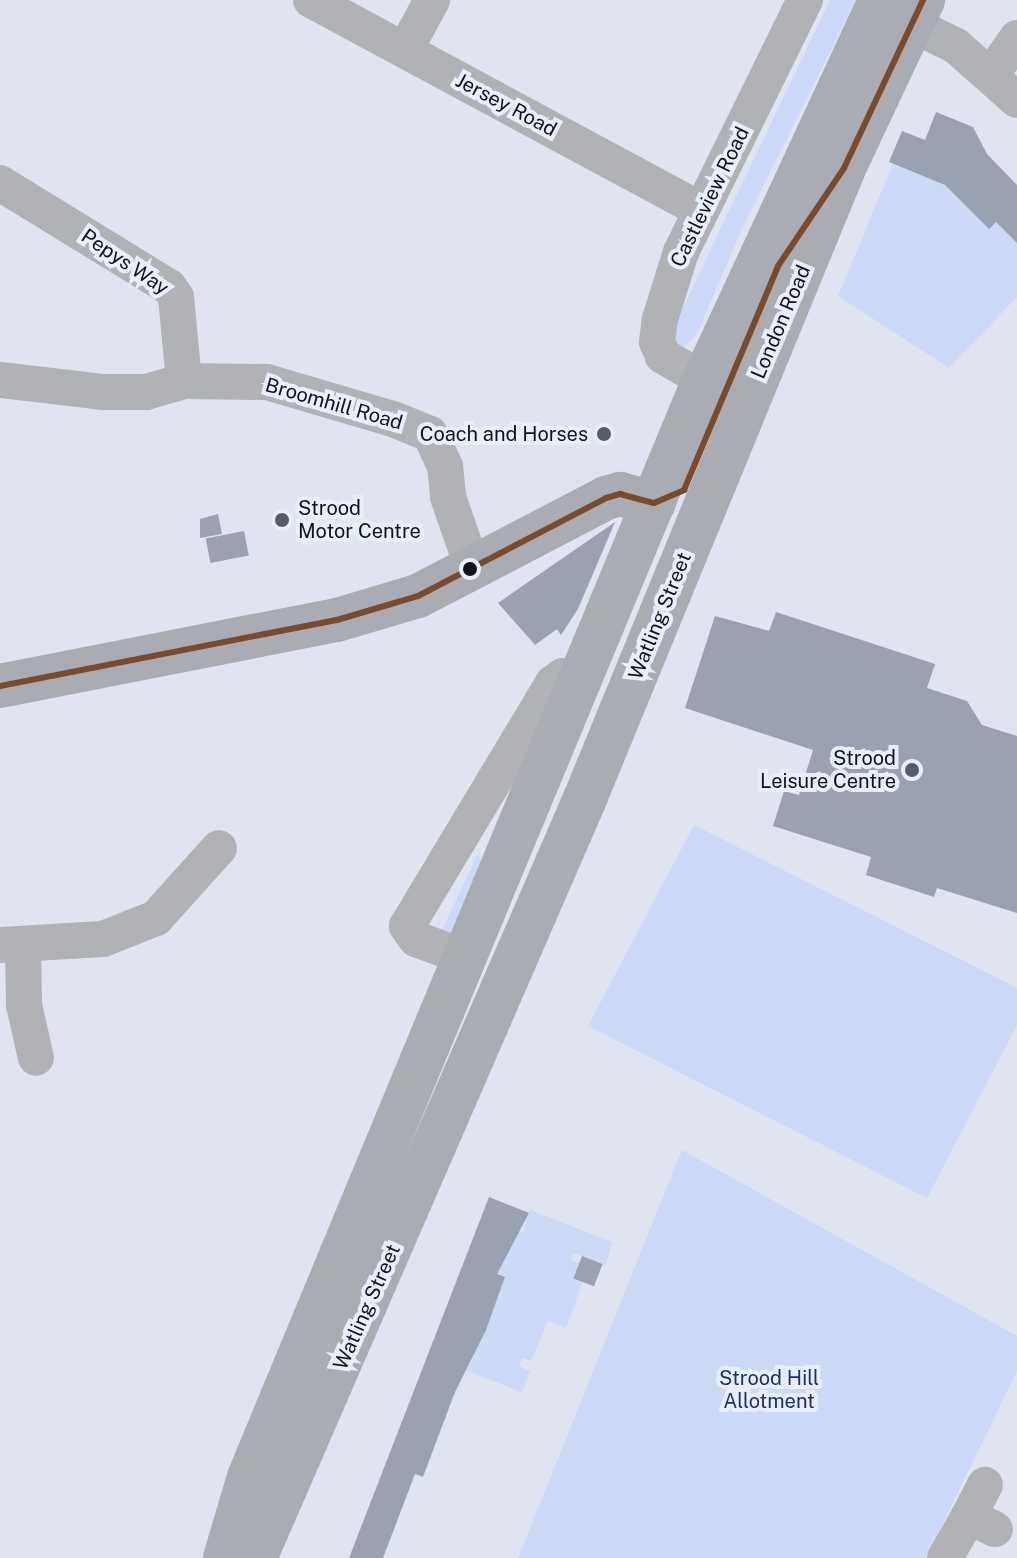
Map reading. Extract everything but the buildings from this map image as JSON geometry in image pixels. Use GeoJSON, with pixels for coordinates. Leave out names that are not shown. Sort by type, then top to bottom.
{"type":"FeatureCollection","features":[{"type":"Feature","properties":{"kind":"main road"},"geometry":{"type":"LineString","coordinates":[[726,391],[778,266],[844,168],[898,8]]}},
{"type":"Feature","properties":{"kind":"main road","name":"London Road"},"geometry":{"type":"LineString","coordinates":[[703,513],[726,391],[782,209],[898,8]]}},
{"type":"Feature","properties":{"kind":"main road","name":"London Road"},"geometry":{"type":"LineString","coordinates":[[654,503],[726,391]]}},
{"type":"Feature","properties":{"kind":"main road"},"geometry":{"type":"LineString","coordinates":[[0,686],[337,620],[418,596],[606,498],[620,494],[654,503]]}},
{"type":"Feature","properties":{"kind":"main road","name":"Watling Street"},"geometry":{"type":"LineString","coordinates":[[225,1558],[249,1477],[654,503]]}},
{"type":"Feature","properties":{"kind":"main road","name":"Watling Street"},"geometry":{"type":"LineString","coordinates":[[255,1558],[476,1054],[703,513]]}},
{"type":"Feature","properties":{"kind":"main road","name":"Watling Street"},"geometry":{"type":"LineString","coordinates":[[464,957],[485,966],[493,962],[574,769],[617,720]]}},
{"type":"Feature","properties":{"kind":"main road","name":"Watling Street"},"geometry":{"type":"LineString","coordinates":[[354,1224],[397,1174],[447,1059],[457,1049],[476,1054]]}},
{"type":"Feature","properties":{"kind":"street","name":"Jersey Road"},"geometry":{"type":"LineString","coordinates":[[311,0],[701,210]]}},
{"type":"Feature","properties":{"kind":"street"},"geometry":{"type":"LineString","coordinates":[[405,50],[432,0]]}},
{"type":"Feature","properties":{"kind":"street","name":"Castleview Road"},"geometry":{"type":"LineString","coordinates":[[726,391],[665,358],[657,338],[673,276],[701,210],[805,0]]}},
{"type":"Feature","properties":{"kind":"street"},"geometry":{"type":"LineString","coordinates":[[898,8],[956,46],[992,74],[1017,100]]}},
{"type":"Feature","properties":{"kind":"street"},"geometry":{"type":"LineString","coordinates":[[992,74],[1017,38]]}},
{"type":"Feature","properties":{"kind":"street","name":"Pepys Way"},"geometry":{"type":"LineString","coordinates":[[0,183],[169,287],[176,297],[184,381]]}},
{"type":"Feature","properties":{"kind":"street","name":"Broomhill Road"},"geometry":{"type":"LineString","coordinates":[[0,380],[104,392],[146,392],[184,381],[267,382],[430,434],[445,466],[448,497],[473,569]]}},
{"type":"Feature","properties":{"kind":"street","name":"Watling Street"},"geometry":{"type":"LineString","coordinates":[[464,957],[416,939],[407,926],[553,683],[563,676],[581,681]]}},
{"type":"Feature","properties":{"kind":"street"},"geometry":{"type":"LineString","coordinates":[[36,1058],[11,945],[103,939],[156,918],[219,848]]}},
{"type":"Feature","properties":{"kind":"street"},"geometry":{"type":"LineString","coordinates":[[945,1558],[983,1510]]}},
{"type":"Feature","properties":{"kind":"green space"},"geometry":{"type":"Polygon","coordinates":[[[830,0],[856,0],[741,231],[697,334],[684,347],[667,341],[830,0]]]}},
{"type":"Feature","properties":{"kind":"green space"},"geometry":{"type":"Polygon","coordinates":[[[964,115],[942,183],[989,228],[996,222],[1017,243],[1017,297],[949,368],[838,296],[893,164],[933,180],[964,115]]]}},
{"type":"Feature","properties":{"kind":"green space"},"geometry":{"type":"Polygon","coordinates":[[[694,825],[1017,988],[1017,1025],[927,1198],[588,1026],[694,825]]]}},
{"type":"Feature","properties":{"kind":"green space"},"geometry":{"type":"Polygon","coordinates":[[[477,855],[481,859],[471,898],[454,932],[439,937],[477,855]]]}},
{"type":"Feature","properties":{"kind":"green space","name":"Strood Hill Allotment"},"geometry":{"type":"Polygon","coordinates":[[[682,1150],[1017,1336],[1017,1371],[926,1558],[518,1558],[682,1150]]]}},
{"type":"Feature","properties":{"kind":"green space"},"geometry":{"type":"Polygon","coordinates":[[[530,1210],[612,1242],[606,1265],[573,1253],[571,1260],[579,1263],[574,1278],[582,1281],[575,1305],[566,1328],[548,1321],[531,1361],[522,1358],[519,1366],[530,1371],[522,1392],[467,1371],[474,1355],[464,1351],[486,1329],[505,1278],[493,1273],[511,1228],[523,1232],[530,1210]]]}},
{"type":"Feature","properties":{"kind":"transit line"},"geometry":{"type":"LineString","coordinates":[[654,503],[684,490],[778,266],[844,168],[923,0]]}},
{"type":"Feature","properties":{"kind":"transit line"},"geometry":{"type":"LineString","coordinates":[[0,686],[337,620],[418,596],[606,498],[620,494],[654,503]]}},
{"type":"Feature","properties":{"kind":"place","name":"Coach and Horses"},"geometry":{"type":"Point","coordinates":[604,434]}},
{"type":"Feature","properties":{"kind":"place","name":"Strood Motor Centre"},"geometry":{"type":"Point","coordinates":[282,520]}},
{"type":"Feature","properties":{"kind":"place","name":"Strood Leisure Centre"},"geometry":{"type":"Point","coordinates":[912,770]}}]}
